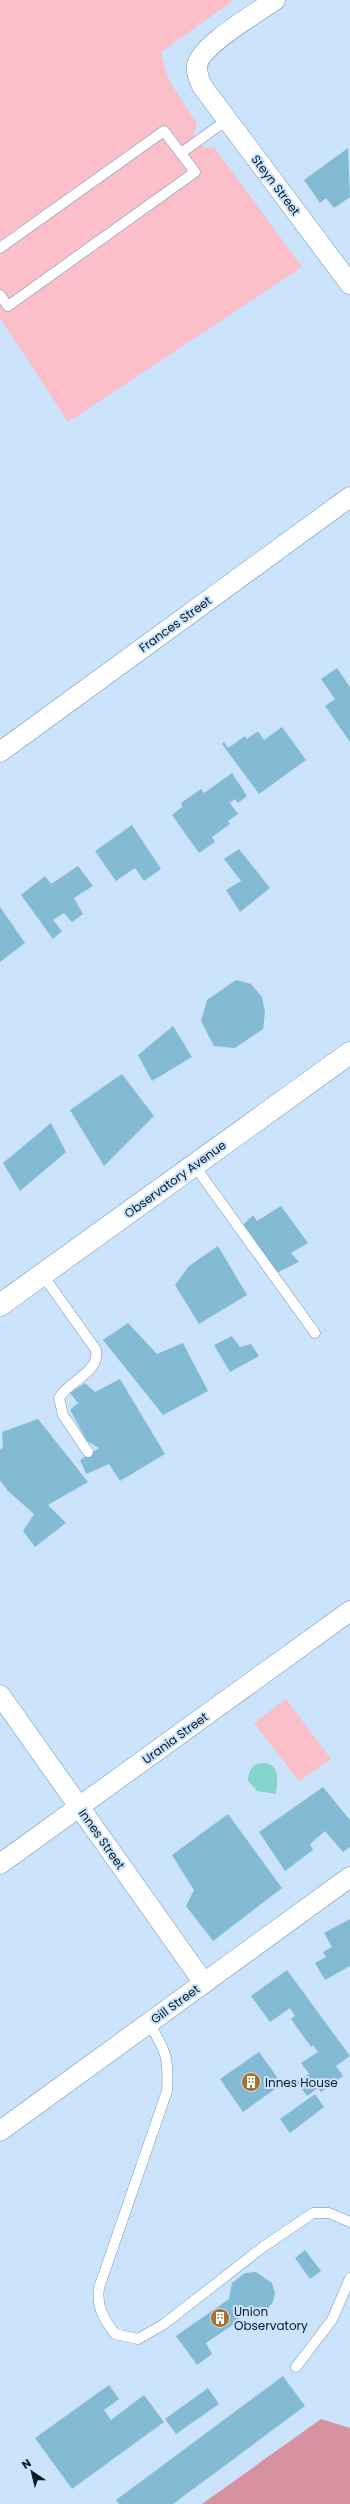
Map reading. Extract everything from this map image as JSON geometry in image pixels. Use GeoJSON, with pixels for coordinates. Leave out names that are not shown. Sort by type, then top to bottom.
{"type":"FeatureCollection","features":[{"type":"Feature","properties":{"kind":"main road","name":"Observatory Avenue"},"geometry":{"type":"LineString","coordinates":[[0,1305],[350,1053]]}},
{"type":"Feature","properties":{"kind":"street","name":"Steyn Street"},"geometry":{"type":"LineString","coordinates":[[275,0],[208,48],[197,64],[198,77],[202,86],[350,284]]}},
{"type":"Feature","properties":{"kind":"street","name":"Frances Street"},"geometry":{"type":"LineString","coordinates":[[0,752],[350,497]]}},
{"type":"Feature","properties":{"kind":"street","name":"Urania Street"},"geometry":{"type":"LineString","coordinates":[[0,1864],[350,1612]]}},
{"type":"Feature","properties":{"kind":"street","name":"Innes Street"},"geometry":{"type":"LineString","coordinates":[[0,1695],[204,1983]]}},
{"type":"Feature","properties":{"kind":"street","name":"Gill Street"},"geometry":{"type":"LineString","coordinates":[[0,2131],[350,1877]]}},
{"type":"Feature","properties":{"kind":"lane"},"geometry":{"type":"LineString","coordinates":[[181,153],[227,120]]}},
{"type":"Feature","properties":{"kind":"lane"},"geometry":{"type":"LineString","coordinates":[[0,248],[164,131],[195,172],[8,306],[0,295]]}},
{"type":"Feature","properties":{"kind":"lane"},"geometry":{"type":"LineString","coordinates":[[194,1165],[315,1333]]}},
{"type":"Feature","properties":{"kind":"lane"},"geometry":{"type":"LineString","coordinates":[[42,1274],[96,1350],[97,1357],[95,1365],[63,1391],[59,1398],[63,1415],[88,1452]]}},
{"type":"Feature","properties":{"kind":"lane"},"geometry":{"type":"LineString","coordinates":[[149,2023],[165,2049],[169,2065],[167,2091],[99,2288],[97,2301],[101,2312],[115,2334],[138,2339],[164,2324],[263,2247],[313,2213],[329,2213],[350,2222]]}},
{"type":"Feature","properties":{"kind":"lane"},"geometry":{"type":"LineString","coordinates":[[296,2367],[332,2320],[350,2278]]}},
{"type":"Feature","properties":{"kind":"shaded area"},"geometry":{"type":"Polygon","coordinates":[[[0,0],[234,0],[161,52],[168,79],[197,124],[194,133],[204,148],[214,147],[302,267],[68,422],[0,318],[0,0]]]}},
{"type":"Feature","properties":{"kind":"shaded area"},"geometry":{"type":"Polygon","coordinates":[[[286,1699],[331,1759],[299,1781],[254,1723],[286,1699]]]}},
{"type":"Feature","properties":{"kind":"shaded area"},"geometry":{"type":"Polygon","coordinates":[[[266,1763],[271,1765],[276,1772],[276,1794],[257,1791],[248,1781],[249,1773],[252,1767],[258,1764],[266,1763]]]}},
{"type":"Feature","properties":{"kind":"shaded area"},"geometry":{"type":"Polygon","coordinates":[[[321,2419],[350,2428],[350,2504],[202,2504],[321,2419]]]}},
{"type":"Feature","properties":{"kind":"building"},"geometry":{"type":"Polygon","coordinates":[[[348,148],[350,197],[334,208],[326,198],[320,203],[304,180],[348,148]]]}},
{"type":"Feature","properties":{"kind":"building"},"geometry":{"type":"Polygon","coordinates":[[[337,668],[350,687],[350,742],[325,706],[335,699],[321,679],[337,668]]]}},
{"type":"Feature","properties":{"kind":"building"},"geometry":{"type":"Polygon","coordinates":[[[282,727],[306,760],[259,794],[222,744],[224,742],[228,748],[245,736],[247,739],[258,731],[264,740],[282,727]]]}},
{"type":"Feature","properties":{"kind":"building"},"geometry":{"type":"Polygon","coordinates":[[[232,773],[247,796],[238,803],[235,799],[230,803],[238,814],[228,821],[230,824],[212,837],[215,842],[199,853],[172,815],[182,807],[181,803],[201,789],[204,793],[232,773]]]}},
{"type":"Feature","properties":{"kind":"building"},"geometry":{"type":"Polygon","coordinates":[[[132,825],[161,869],[144,881],[135,868],[116,881],[95,851],[132,825]]]}},
{"type":"Feature","properties":{"kind":"building"},"geometry":{"type":"Polygon","coordinates":[[[239,849],[270,888],[240,912],[226,890],[241,881],[224,859],[239,849]]]}},
{"type":"Feature","properties":{"kind":"building"},"geometry":{"type":"Polygon","coordinates":[[[78,866],[93,886],[74,898],[83,914],[72,922],[64,913],[53,920],[62,931],[53,939],[21,895],[45,876],[51,884],[78,866]]]}},
{"type":"Feature","properties":{"kind":"building"},"geometry":{"type":"Polygon","coordinates":[[[0,907],[25,943],[0,962],[0,907]]]}},
{"type":"Feature","properties":{"kind":"building"},"geometry":{"type":"Polygon","coordinates":[[[236,980],[251,984],[262,997],[265,1012],[263,1029],[235,1048],[214,1046],[201,1021],[207,1000],[236,980]]]}},
{"type":"Feature","properties":{"kind":"building"},"geometry":{"type":"Polygon","coordinates":[[[173,1026],[192,1057],[152,1081],[138,1055],[173,1026]]]}},
{"type":"Feature","properties":{"kind":"building"},"geometry":{"type":"Polygon","coordinates":[[[122,1074],[154,1116],[104,1166],[70,1110],[122,1074]]]}},
{"type":"Feature","properties":{"kind":"building"},"geometry":{"type":"Polygon","coordinates":[[[51,1123],[66,1152],[20,1191],[3,1163],[51,1123]]]}},
{"type":"Feature","properties":{"kind":"building"},"geometry":{"type":"Polygon","coordinates":[[[281,1206],[308,1243],[291,1253],[299,1262],[274,1274],[243,1225],[253,1215],[257,1221],[281,1206]]]}},
{"type":"Feature","properties":{"kind":"building"},"geometry":{"type":"Polygon","coordinates":[[[218,1246],[247,1295],[199,1324],[175,1285],[189,1266],[218,1246]]]}},
{"type":"Feature","properties":{"kind":"building"},"geometry":{"type":"Polygon","coordinates":[[[128,1323],[157,1354],[183,1343],[208,1391],[163,1415],[103,1340],[128,1323]]]}},
{"type":"Feature","properties":{"kind":"building"},"geometry":{"type":"Polygon","coordinates":[[[232,1336],[240,1347],[251,1344],[259,1356],[230,1372],[214,1345],[232,1336]]]}},
{"type":"Feature","properties":{"kind":"building"},"geometry":{"type":"Polygon","coordinates":[[[120,1379],[165,1454],[120,1481],[109,1464],[86,1474],[80,1460],[99,1448],[87,1441],[70,1410],[78,1403],[70,1393],[85,1383],[95,1392],[120,1379]]]}},
{"type":"Feature","properties":{"kind":"building"},"geometry":{"type":"Polygon","coordinates":[[[38,1419],[88,1482],[48,1505],[66,1523],[35,1547],[23,1531],[34,1514],[8,1491],[0,1480],[0,1449],[3,1448],[2,1432],[38,1419]]]}},
{"type":"Feature","properties":{"kind":"building"},"geometry":{"type":"Polygon","coordinates":[[[323,1787],[350,1820],[350,1847],[343,1852],[325,1831],[310,1844],[313,1850],[285,1871],[259,1832],[323,1787]]]}},
{"type":"Feature","properties":{"kind":"building"},"geometry":{"type":"Polygon","coordinates":[[[228,1814],[282,1888],[213,1941],[186,1906],[194,1890],[172,1855],[228,1814]]]}},
{"type":"Feature","properties":{"kind":"building"},"geometry":{"type":"Polygon","coordinates":[[[350,1919],[350,1966],[325,1980],[315,1963],[326,1957],[323,1952],[332,1947],[324,1933],[350,1919]]]}},
{"type":"Feature","properties":{"kind":"building"},"geometry":{"type":"Polygon","coordinates":[[[287,1970],[350,2056],[336,2066],[343,2076],[321,2092],[318,2088],[307,2096],[297,2082],[309,2074],[301,2063],[318,2052],[313,2045],[311,2047],[291,2019],[295,2016],[290,2008],[270,2022],[251,1996],[287,1970]]]}},
{"type":"Feature","properties":{"kind":"building","name":"Innes House"},"geometry":{"type":"Polygon","coordinates":[[[259,2052],[282,2084],[243,2112],[220,2079],[259,2052]]]}},
{"type":"Feature","properties":{"kind":"building"},"geometry":{"type":"Polygon","coordinates":[[[315,2094],[324,2107],[290,2133],[280,2119],[315,2094]]]}},
{"type":"Feature","properties":{"kind":"building"},"geometry":{"type":"Polygon","coordinates":[[[305,2250],[321,2271],[310,2279],[295,2258],[305,2250]]]}},
{"type":"Feature","properties":{"kind":"building","name":"Union Observatory"},"geometry":{"type":"Polygon","coordinates":[[[256,2272],[272,2283],[275,2293],[273,2302],[268,2308],[253,2315],[245,2315],[234,2310],[240,2320],[206,2343],[212,2354],[197,2365],[176,2336],[229,2299],[232,2283],[245,2273],[256,2272]]]}},
{"type":"Feature","properties":{"kind":"building"},"geometry":{"type":"Polygon","coordinates":[[[283,2376],[305,2406],[173,2504],[119,2504],[116,2500],[283,2376]]]}},
{"type":"Feature","properties":{"kind":"building"},"geometry":{"type":"Polygon","coordinates":[[[109,2385],[119,2399],[104,2410],[111,2420],[144,2395],[164,2422],[72,2489],[35,2438],[109,2385]]]}},
{"type":"Feature","properties":{"kind":"building"},"geometry":{"type":"Polygon","coordinates":[[[208,2388],[219,2404],[176,2434],[165,2419],[208,2388]]]}},
{"type":"Feature","properties":{"kind":"place","name":"Innes House"},"geometry":{"type":"Point","coordinates":[251,2082]}},
{"type":"Feature","properties":{"kind":"place","name":"Union Observatory"},"geometry":{"type":"Point","coordinates":[220,2318]}}]}
